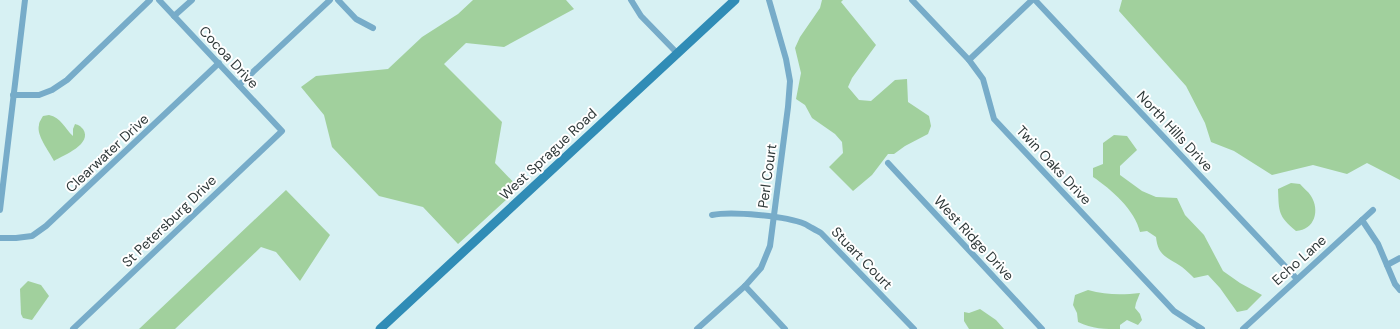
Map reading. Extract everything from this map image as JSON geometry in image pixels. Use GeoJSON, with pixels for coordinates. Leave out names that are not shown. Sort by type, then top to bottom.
{"type":"FeatureCollection","features":[{"type":"Feature","properties":{"kind":"street"},"geometry":{"type":"LineString","coordinates":[[0,210],[25,0]]}},
{"type":"Feature","properties":{"kind":"street"},"geometry":{"type":"LineString","coordinates":[[13,96],[39,95],[52,90],[67,80],[150,0]]}},
{"type":"Feature","properties":{"kind":"street","name":"Cocoa Drive"},"geometry":{"type":"LineString","coordinates":[[159,0],[282,131]]}},
{"type":"Feature","properties":{"kind":"street"},"geometry":{"type":"LineString","coordinates":[[174,16],[192,0]]}},
{"type":"Feature","properties":{"kind":"street"},"geometry":{"type":"LineString","coordinates":[[239,85],[330,0]]}},
{"type":"Feature","properties":{"kind":"street"},"geometry":{"type":"LineString","coordinates":[[338,0],[356,18],[373,28]]}},
{"type":"Feature","properties":{"kind":"street"},"geometry":{"type":"LineString","coordinates":[[630,0],[641,16],[677,53]]}},
{"type":"Feature","properties":{"kind":"street","name":"West Sprague Road"},"geometry":{"type":"LineString","coordinates":[[380,329],[735,0]]}},
{"type":"Feature","properties":{"kind":"street","name":"Perl Court"},"geometry":{"type":"LineString","coordinates":[[697,329],[745,286],[761,268],[770,246],[790,81],[786,59],[770,0]]}},
{"type":"Feature","properties":{"kind":"street","name":"Twin Oaks Drive"},"geometry":{"type":"LineString","coordinates":[[912,0],[970,60],[983,79],[994,119],[1174,311],[1202,329]]}},
{"type":"Feature","properties":{"kind":"street"},"geometry":{"type":"LineString","coordinates":[[970,60],[1034,0]]}},
{"type":"Feature","properties":{"kind":"street","name":"North Hills Drive"},"geometry":{"type":"LineString","coordinates":[[1034,0],[1297,279]]}},
{"type":"Feature","properties":{"kind":"street","name":"Clearwater Drive"},"geometry":{"type":"LineString","coordinates":[[0,238],[32,236],[46,226],[219,63]]}},
{"type":"Feature","properties":{"kind":"street","name":"St Petersburg Drive"},"geometry":{"type":"LineString","coordinates":[[73,329],[282,131]]}},
{"type":"Feature","properties":{"kind":"street"},"geometry":{"type":"LineString","coordinates":[[0,155],[7,156]]}},
{"type":"Feature","properties":{"kind":"street","name":"West Ridge Drive"},"geometry":{"type":"LineString","coordinates":[[888,163],[1042,329]]}},
{"type":"Feature","properties":{"kind":"street","name":"Echo Lane"},"geometry":{"type":"LineString","coordinates":[[1243,329],[1373,210]]}},
{"type":"Feature","properties":{"kind":"street","name":"Stuart Court"},"geometry":{"type":"LineString","coordinates":[[712,215],[723,213],[773,217],[804,224],[822,233],[914,329]]}},
{"type":"Feature","properties":{"kind":"street"},"geometry":{"type":"LineString","coordinates":[[1362,220],[1378,244],[1395,284],[1400,290]]}},
{"type":"Feature","properties":{"kind":"street"},"geometry":{"type":"LineString","coordinates":[[1386,265],[1400,258]]}},
{"type":"Feature","properties":{"kind":"street"},"geometry":{"type":"LineString","coordinates":[[745,286],[785,329]]}},
{"type":"Feature","properties":{"kind":"green space"},"geometry":{"type":"Polygon","coordinates":[[[473,0],[566,0],[574,9],[504,47],[466,43],[444,64],[502,122],[495,163],[519,188],[458,244],[423,207],[379,196],[332,147],[324,115],[301,87],[316,76],[388,69],[422,37],[458,14],[473,0]]]}},
{"type":"Feature","properties":{"kind":"green space"},"geometry":{"type":"Polygon","coordinates":[[[822,0],[843,0],[841,2],[876,45],[852,78],[848,87],[859,100],[871,101],[895,80],[907,79],[908,102],[929,116],[931,126],[928,134],[905,146],[894,154],[888,154],[872,175],[853,191],[829,167],[843,153],[842,142],[835,134],[812,118],[805,105],[796,99],[801,73],[795,48],[800,37],[820,8],[822,0]]]}},
{"type":"Feature","properties":{"kind":"green space"},"geometry":{"type":"Polygon","coordinates":[[[1122,0],[1400,0],[1400,180],[1367,163],[1347,174],[1313,165],[1272,175],[1234,151],[1211,142],[1205,123],[1186,86],[1119,11],[1122,0]]]}},
{"type":"Feature","properties":{"kind":"green space"},"geometry":{"type":"Polygon","coordinates":[[[49,115],[57,118],[73,136],[75,124],[83,129],[85,134],[81,144],[54,161],[39,133],[39,123],[43,116],[49,115]]]}},
{"type":"Feature","properties":{"kind":"green space"},"geometry":{"type":"Polygon","coordinates":[[[1114,135],[1127,136],[1137,150],[1120,166],[1120,175],[1142,191],[1156,197],[1177,198],[1185,215],[1204,235],[1223,271],[1240,283],[1262,295],[1247,310],[1237,312],[1220,288],[1208,275],[1194,278],[1182,267],[1164,256],[1159,249],[1156,237],[1147,231],[1140,232],[1128,208],[1093,177],[1093,168],[1103,164],[1103,143],[1114,135]]]}},
{"type":"Feature","properties":{"kind":"green space"},"geometry":{"type":"Polygon","coordinates":[[[1291,183],[1300,184],[1314,201],[1314,218],[1308,227],[1302,230],[1296,231],[1283,217],[1279,208],[1278,189],[1291,183]]]}},
{"type":"Feature","properties":{"kind":"green space"},"geometry":{"type":"Polygon","coordinates":[[[286,190],[330,235],[300,281],[276,252],[261,247],[175,329],[139,329],[286,190]]]}},
{"type":"Feature","properties":{"kind":"green space"},"geometry":{"type":"Polygon","coordinates":[[[28,281],[41,285],[49,296],[32,320],[23,318],[21,314],[20,289],[28,281]]]}},
{"type":"Feature","properties":{"kind":"green space"},"geometry":{"type":"Polygon","coordinates":[[[1088,290],[1114,294],[1140,293],[1135,308],[1140,314],[1142,320],[1138,325],[1127,320],[1120,325],[1120,329],[1104,329],[1078,322],[1077,313],[1073,305],[1075,295],[1088,290]]]}},
{"type":"Feature","properties":{"kind":"green space"},"geometry":{"type":"Polygon","coordinates":[[[980,309],[996,320],[1004,329],[969,329],[964,321],[964,312],[969,313],[980,309]]]}}]}
